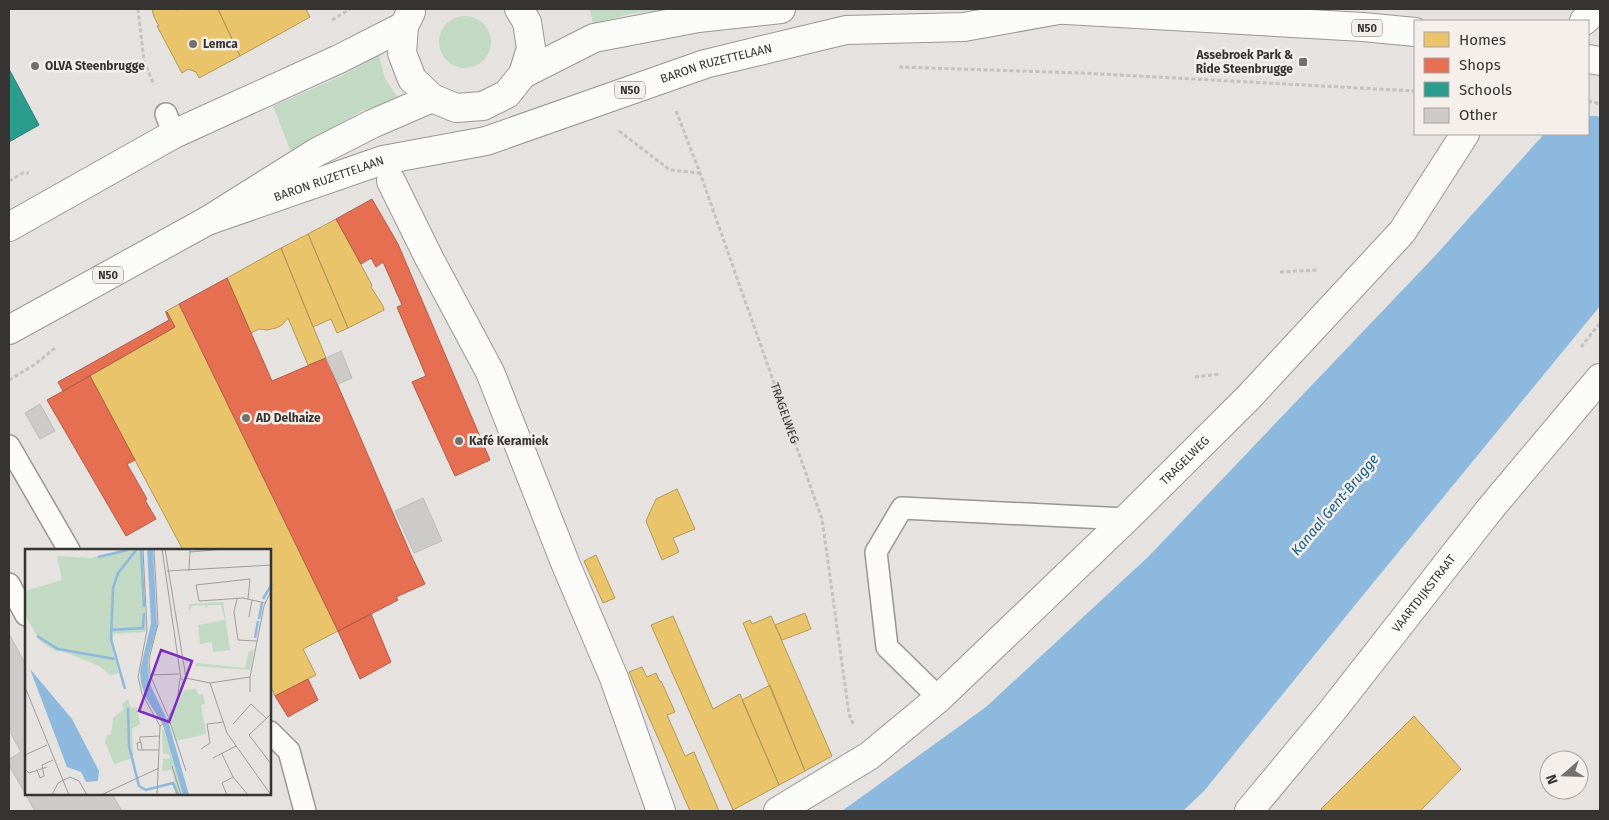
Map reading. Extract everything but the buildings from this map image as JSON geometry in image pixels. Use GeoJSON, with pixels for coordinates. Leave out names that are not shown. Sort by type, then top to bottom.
{"type":"FeatureCollection","features":[{"type":"Feature","properties":{"kind":"main road"},"geometry":{"type":"LineString","coordinates":[[408,17],[402,53],[412,79],[432,98],[456,108],[483,106],[507,94],[523,74],[530,48],[527,22],[519,9]]}},
{"type":"Feature","properties":{"kind":"main road"},"geometry":{"type":"LineString","coordinates":[[523,74],[594,38],[698,18],[781,9]]}},
{"type":"Feature","properties":{"kind":"main road","name":"BARON RUZETTELAAN"},"geometry":{"type":"LineString","coordinates":[[1049,9],[1363,27],[1414,32]]}},
{"type":"Feature","properties":{"kind":"main road","name":"BARON RUZETTELAAN"},"geometry":{"type":"LineString","coordinates":[[207,220],[383,160],[486,141],[705,64],[846,30],[964,27],[1063,9]]}},
{"type":"Feature","properties":{"kind":"main road"},"geometry":{"type":"LineString","coordinates":[[1585,20],[1597,9]]}},
{"type":"Feature","properties":{"kind":"main road"},"geometry":{"type":"LineString","coordinates":[[9,227],[170,124],[339,59],[408,17]]}},
{"type":"Feature","properties":{"kind":"main road","name":"BARON RUZETTELAAN"},"geometry":{"type":"LineString","coordinates":[[9,330],[207,220],[317,152],[372,124],[432,98]]}},
{"type":"Feature","properties":{"kind":"main road","name":"TRAGELWEG"},"geometry":{"type":"LineString","coordinates":[[778,811],[869,756],[939,698],[1126,519],[1248,398],[1402,232],[1464,135]]}},
{"type":"Feature","properties":{"kind":"main road"},"geometry":{"type":"LineString","coordinates":[[391,181],[429,258],[490,372],[566,565],[614,678],[661,811]]}},
{"type":"Feature","properties":{"kind":"main road","name":"VAARTDIJKSTRAAT"},"geometry":{"type":"LineString","coordinates":[[1249,811],[1332,711],[1490,509],[1600,378]]}},
{"type":"Feature","properties":{"kind":"lane"},"geometry":{"type":"LineString","coordinates":[[9,446],[68,549]]}},
{"type":"Feature","properties":{"kind":"lane"},"geometry":{"type":"LineString","coordinates":[[939,698],[887,647],[876,552],[902,508],[1126,519]]}},
{"type":"Feature","properties":{"kind":"lane"},"geometry":{"type":"LineString","coordinates":[[9,584],[25,613]]}},
{"type":"Feature","properties":{"kind":"lane"},"geometry":{"type":"LineString","coordinates":[[271,733],[289,751],[305,811]]}},
{"type":"Feature","properties":{"kind":"path"},"geometry":{"type":"LineString","coordinates":[[138,9],[144,61],[170,124]]}},
{"type":"Feature","properties":{"kind":"path"},"geometry":{"type":"LineString","coordinates":[[330,21],[350,9]]}},
{"type":"Feature","properties":{"kind":"path"},"geometry":{"type":"LineString","coordinates":[[899,67],[1082,73],[1414,91]]}},
{"type":"Feature","properties":{"kind":"path","name":"TRAGELWEG"},"geometry":{"type":"LineString","coordinates":[[675,107],[822,519],[848,714],[869,756]]}},
{"type":"Feature","properties":{"kind":"path"},"geometry":{"type":"LineString","coordinates":[[614,127],[670,170],[700,173]]}},
{"type":"Feature","properties":{"kind":"green space"},"geometry":{"type":"Polygon","coordinates":[[[590,9],[670,9],[629,14],[593,24],[590,9]]]}},
{"type":"Feature","properties":{"kind":"green space"},"geometry":{"type":"Polygon","coordinates":[[[460,16],[470,16],[484,23],[491,37],[491,47],[484,61],[470,68],[460,68],[450,64],[443,57],[439,47],[439,37],[443,27],[450,20],[460,16]]]}},
{"type":"Feature","properties":{"kind":"green space"},"geometry":{"type":"Polygon","coordinates":[[[379,55],[385,79],[399,99],[361,111],[292,154],[273,106],[342,76],[379,55]]]}},
{"type":"Feature","properties":{"kind":"water","name":"Kanaal Gent-Brugge"},"geometry":{"type":"Polygon","coordinates":[[[1589,116],[1600,118],[1600,306],[1204,791],[1183,811],[842,811],[986,707],[1149,556],[1435,256],[1543,135],[1589,135],[1589,116]]]}},
{"type":"Feature","properties":{"kind":"place","name":"Lemca"},"geometry":{"type":"Point","coordinates":[193,44]}},
{"type":"Feature","properties":{"kind":"place","name":"Assebroek Park & Ride Steenbrugge"},"geometry":{"type":"Point","coordinates":[1303,62]}},
{"type":"Feature","properties":{"kind":"place","name":"OLVA Steenbrugge"},"geometry":{"type":"Point","coordinates":[35,66]}},
{"type":"Feature","properties":{"kind":"place","name":"AD Delhaize"},"geometry":{"type":"Point","coordinates":[246,418]}},
{"type":"Feature","properties":{"kind":"place","name":"Kafé Keramiek"},"geometry":{"type":"Point","coordinates":[459,441]}}]}
